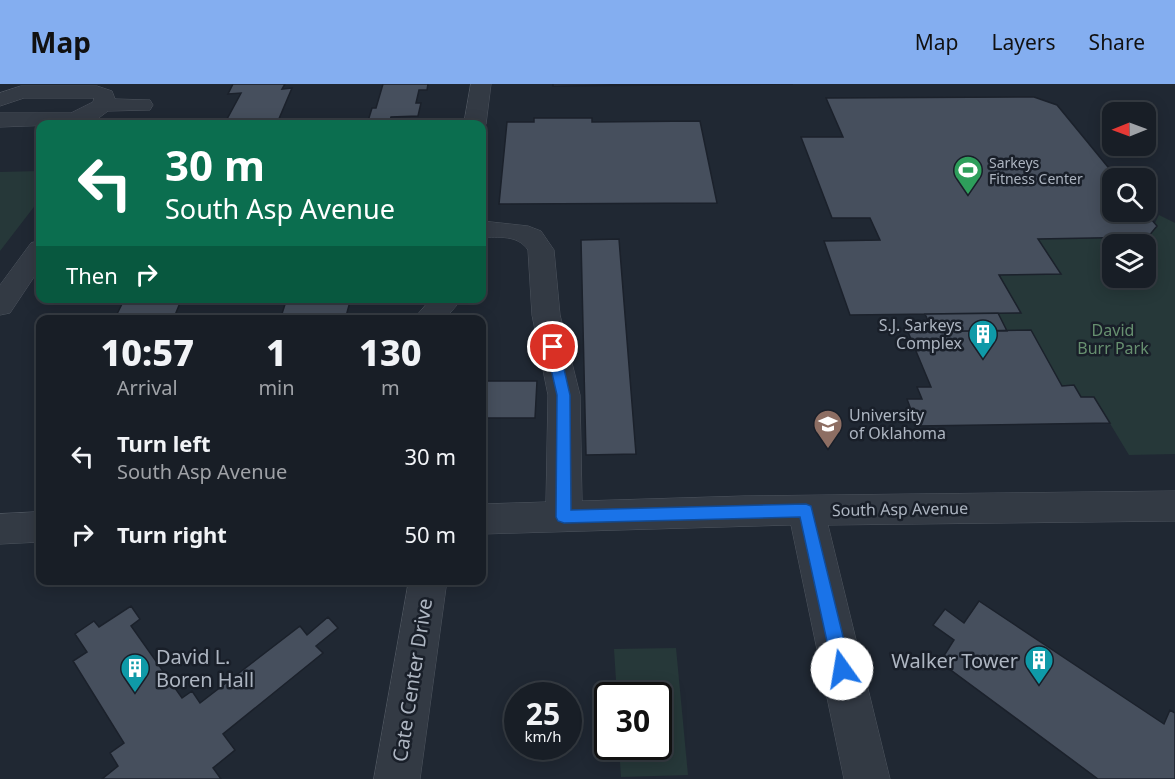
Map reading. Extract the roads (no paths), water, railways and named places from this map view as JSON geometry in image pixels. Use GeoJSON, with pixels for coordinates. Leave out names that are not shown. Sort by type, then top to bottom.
{"type":"FeatureCollection","features":[{"type":"Feature","properties":{"kind":"street"},"geometry":{"type":"LineString","coordinates":[[476,120],[481,84]]}},
{"type":"Feature","properties":{"kind":"street"},"geometry":{"type":"LineString","coordinates":[[0,100],[21,92],[97,92],[105,95],[103,105]]}},
{"type":"Feature","properties":{"kind":"street"},"geometry":{"type":"LineString","coordinates":[[0,120],[73,120],[88,116],[103,105],[147,98],[131,120]]}},
{"type":"Feature","properties":{"kind":"street"},"geometry":{"type":"LineString","coordinates":[[486,229],[519,231],[532,237],[541,250],[546,315],[564,395],[564,517]]}},
{"type":"Feature","properties":{"kind":"street"},"geometry":{"type":"LineString","coordinates":[[0,306],[36,255]]}},
{"type":"Feature","properties":{"kind":"street"},"geometry":{"type":"LineString","coordinates":[[432,315],[444,303]]}},
{"type":"Feature","properties":{"kind":"street","name":"South Asp Avenue"},"geometry":{"type":"LineString","coordinates":[[486,519],[806,510],[1175,506]]}},
{"type":"Feature","properties":{"kind":"street"},"geometry":{"type":"LineString","coordinates":[[806,510],[867,779]]}},
{"type":"Feature","properties":{"kind":"street"},"geometry":{"type":"LineString","coordinates":[[0,529],[36,527]]}},
{"type":"Feature","properties":{"kind":"street","name":"Cate Center Drive"},"geometry":{"type":"LineString","coordinates":[[397,779],[427,585]]}},
{"type":"Feature","properties":{"kind":"place","name":"Sarkeys Fitness Center"},"geometry":{"type":"Point","coordinates":[968,196]}},
{"type":"Feature","properties":{"kind":"place","name":"S.J. Sarkeys Complex"},"geometry":{"type":"Point","coordinates":[983,360]}},
{"type":"Feature","properties":{"kind":"place","name":"University of Oklahoma"},"geometry":{"type":"Point","coordinates":[828,450]}},
{"type":"Feature","properties":{"kind":"place","name":"Walker Tower"},"geometry":{"type":"Point","coordinates":[1039,686]}},
{"type":"Feature","properties":{"kind":"place","name":"David L. Boren Hall"},"geometry":{"type":"Point","coordinates":[135,694]}},
{"type":"Feature","properties":{"kind":"park label","name":"David Burr Park"},"geometry":{"type":"Point","coordinates":[1113,339]}}]}
